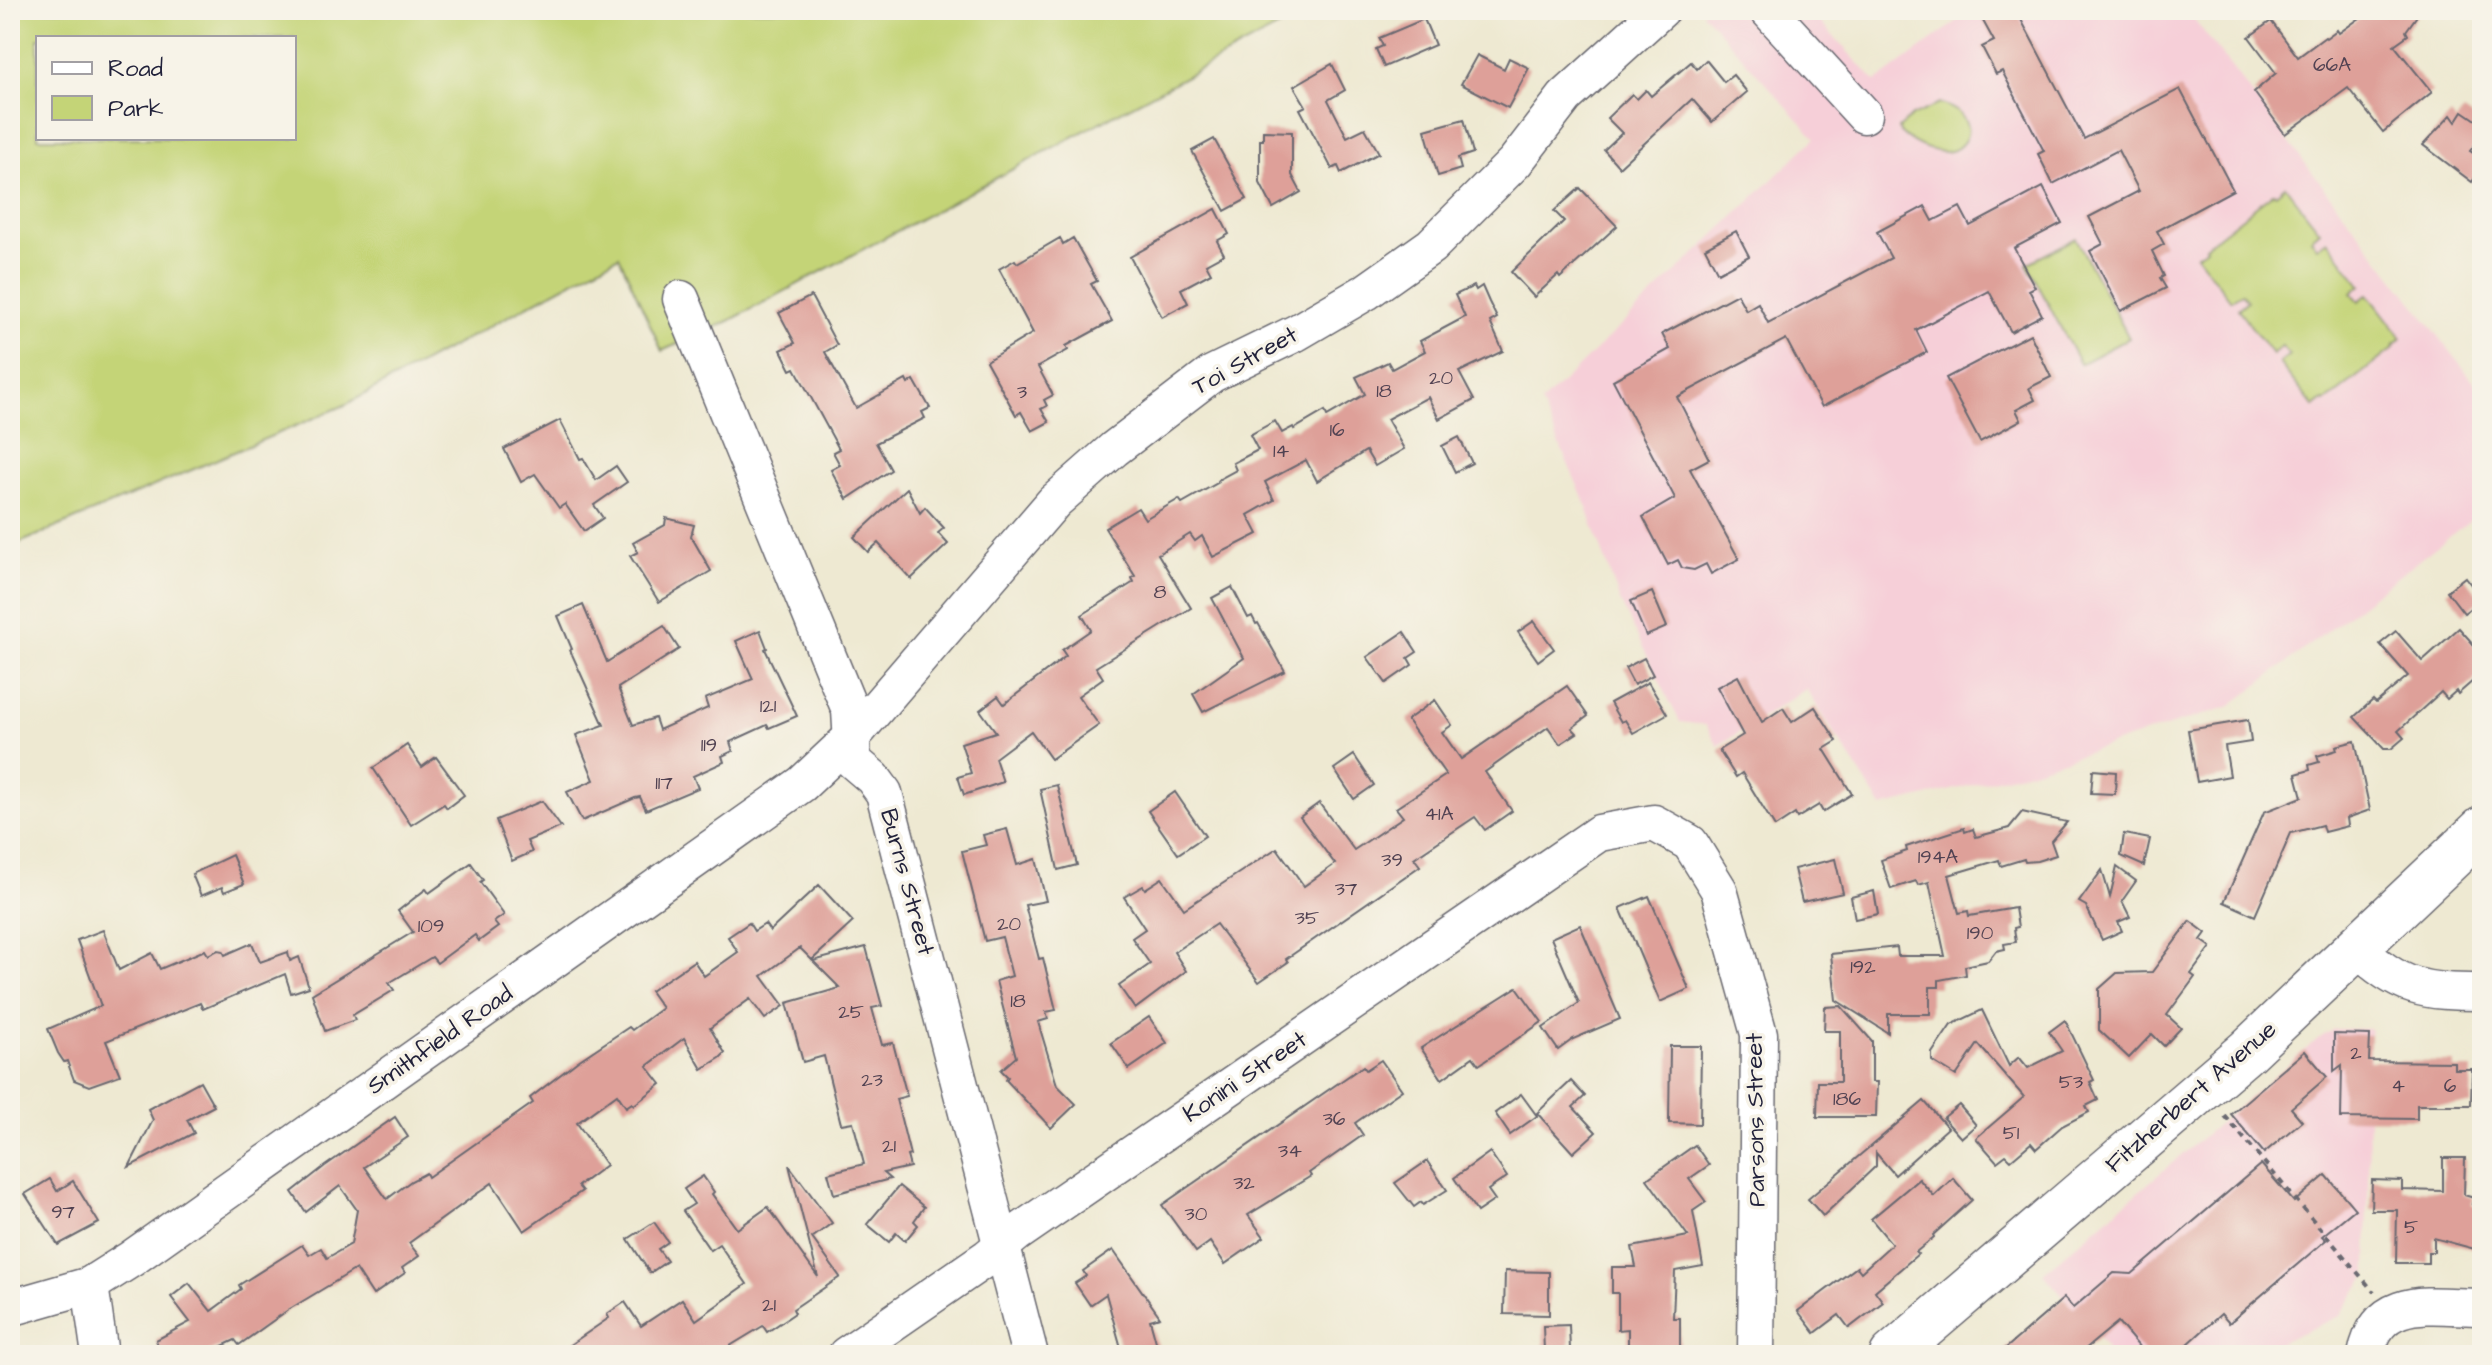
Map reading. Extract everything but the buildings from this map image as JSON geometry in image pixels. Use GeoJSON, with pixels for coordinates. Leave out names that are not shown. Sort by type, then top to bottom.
{"type":"FeatureCollection","features":[{"type":"Feature","properties":{"kind":"main road","name":"Fitzherbert Avenue"},"geometry":{"type":"LineString","coordinates":[[1892,1355],[2247,1051],[2482,829]]}},
{"type":"Feature","properties":{"kind":"street","name":"Toi Street"},"geometry":{"type":"LineString","coordinates":[[851,738],[1054,502],[1114,449],[1212,374],[1296,333],[1366,292],[1431,246],[1515,162],[1565,97],[1661,10]]}},
{"type":"Feature","properties":{"kind":"street"},"geometry":{"type":"LineString","coordinates":[[1768,10],[1864,115]]}},
{"type":"Feature","properties":{"kind":"street","name":"Burns Street"},"geometry":{"type":"LineString","coordinates":[[681,299],[850,710],[853,761],[873,778],[884,793],[1030,1355]]}},
{"type":"Feature","properties":{"kind":"street","name":"Smithfield Road"},"geometry":{"type":"LineString","coordinates":[[10,1308],[90,1285],[131,1259],[802,784],[851,738]]}},
{"type":"Feature","properties":{"kind":"street","name":"Konini Street"},"geometry":{"type":"LineString","coordinates":[[846,1355],[1599,833],[1654,823]]}},
{"type":"Feature","properties":{"kind":"street","name":"Parsons Street"},"geometry":{"type":"LineString","coordinates":[[1654,823],[1690,843],[1719,890],[1759,1034],[1756,1355]]}},
{"type":"Feature","properties":{"kind":"street"},"geometry":{"type":"LineString","coordinates":[[2356,947],[2379,969],[2418,988],[2482,992]]}},
{"type":"Feature","properties":{"kind":"street"},"geometry":{"type":"LineString","coordinates":[[90,1285],[100,1355]]}},
{"type":"Feature","properties":{"kind":"street"},"geometry":{"type":"LineString","coordinates":[[2366,1355],[2375,1327],[2391,1313],[2418,1307],[2482,1307]]}},
{"type":"Feature","properties":{"kind":"path"},"geometry":{"type":"LineString","coordinates":[[2202,1089],[2391,1313]]}},
{"type":"Feature","properties":{"kind":"shaded area"},"geometry":{"type":"Polygon","coordinates":[[[1809,10],[1876,82],[1972,10],[2187,10],[2482,392],[2482,511],[2231,706],[2029,771],[1882,807],[1806,689],[1718,746],[1706,725],[1680,722],[1619,599],[1585,502],[1541,403],[1815,138],[1702,12],[1809,10]]]}},
{"type":"Feature","properties":{"kind":"shaded area"},"geometry":{"type":"Polygon","coordinates":[[[2334,1029],[2370,1029],[2367,1275],[2340,1316],[2251,1355],[2100,1355],[2107,1348],[2043,1273],[2318,1039],[2334,1029]]]}},
{"type":"Feature","properties":{"kind":"green space"},"geometry":{"type":"Polygon","coordinates":[[[10,10],[1310,10],[729,321],[662,351],[619,256],[345,405],[10,547],[10,10]]]}},
{"type":"Feature","properties":{"kind":"green space"},"geometry":{"type":"Polygon","coordinates":[[[1939,104],[1959,113],[1967,125],[1965,139],[1960,146],[1946,152],[1928,149],[1912,141],[1899,128],[1912,116],[1939,104]]]}},
{"type":"Feature","properties":{"kind":"green space"},"geometry":{"type":"Polygon","coordinates":[[[2285,186],[2320,231],[2311,239],[2317,247],[2327,240],[2361,285],[2352,293],[2359,301],[2368,294],[2402,338],[2394,348],[2325,402],[2323,400],[2314,407],[2279,363],[2289,355],[2282,346],[2272,354],[2238,309],[2247,301],[2241,293],[2231,300],[2196,255],[2285,186]]]}},
{"type":"Feature","properties":{"kind":"green space"},"geometry":{"type":"Polygon","coordinates":[[[2076,238],[2129,338],[2080,364],[2027,264],[2076,238]]]}}]}
